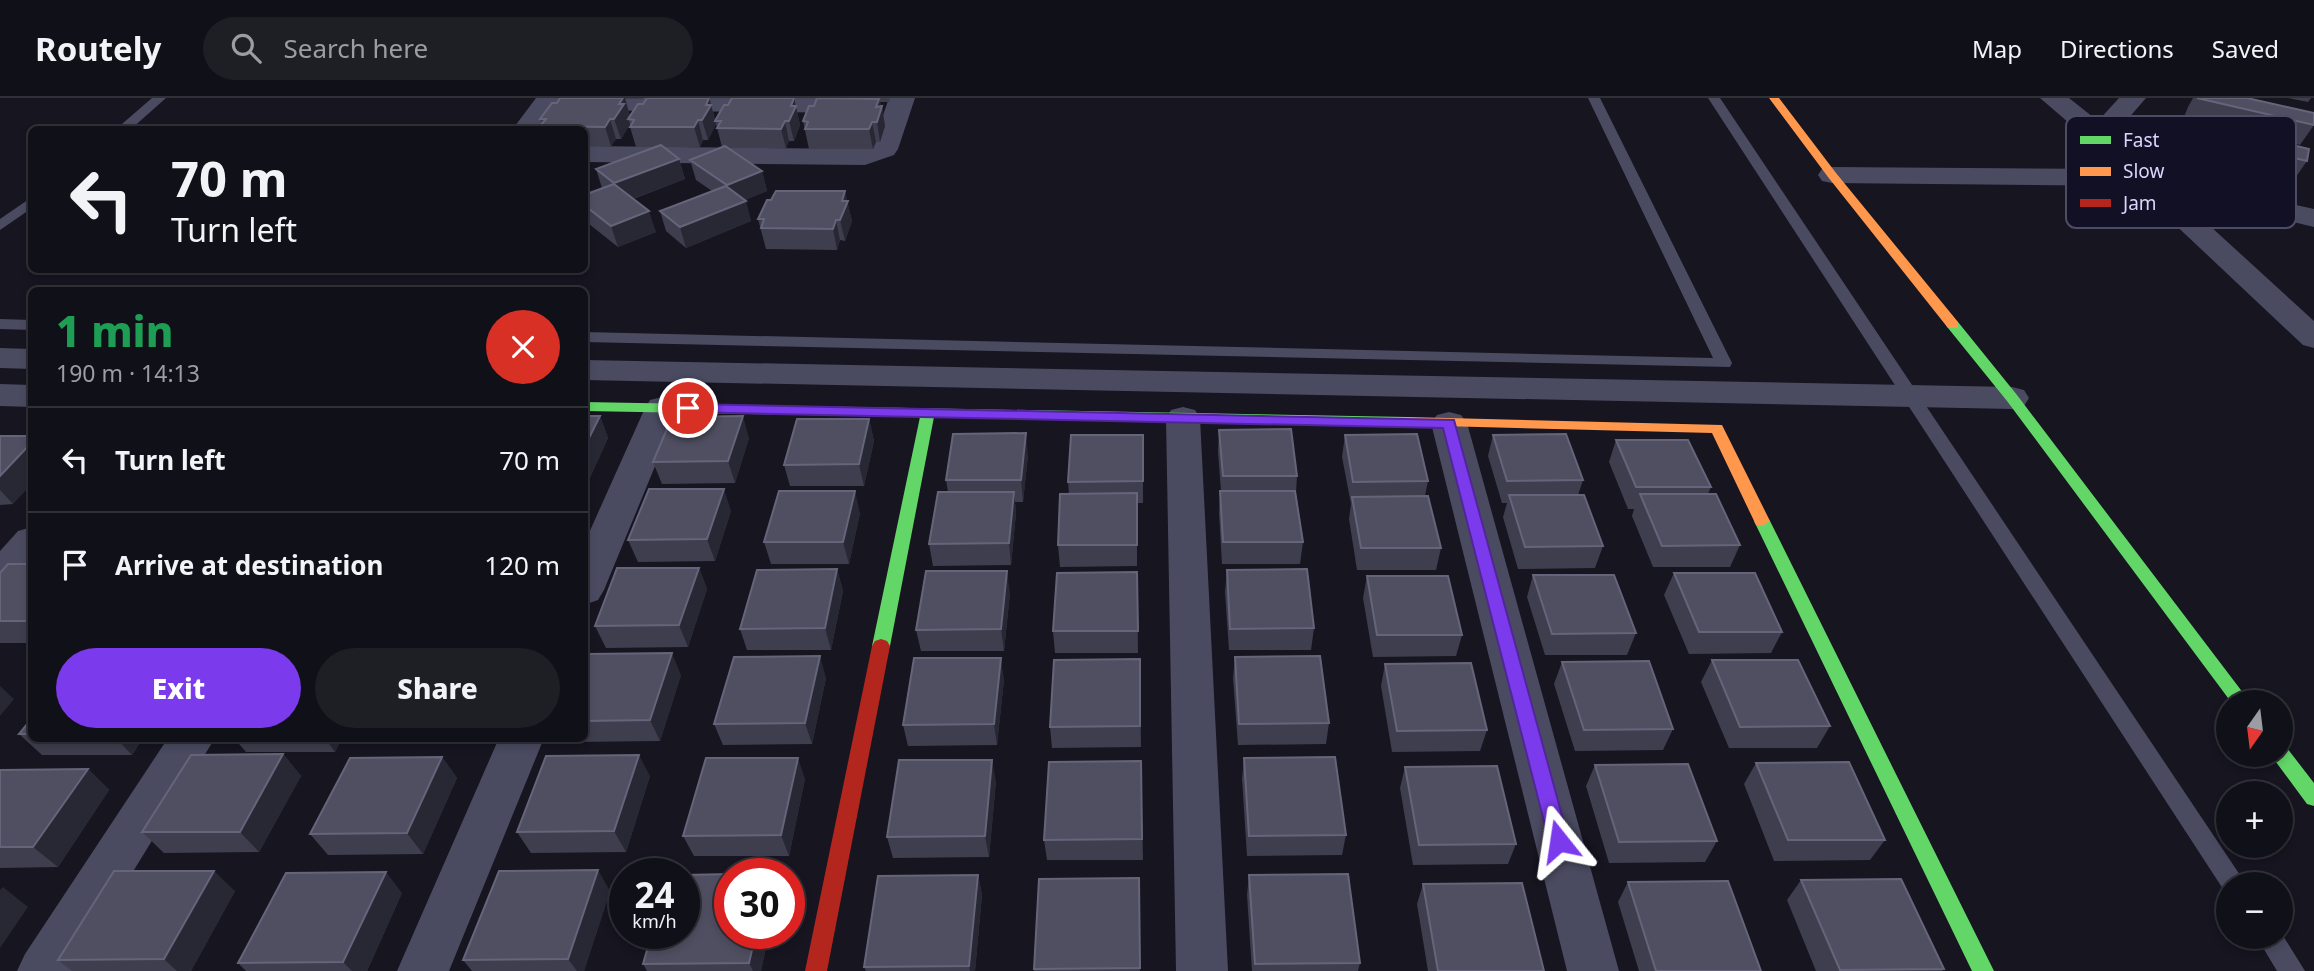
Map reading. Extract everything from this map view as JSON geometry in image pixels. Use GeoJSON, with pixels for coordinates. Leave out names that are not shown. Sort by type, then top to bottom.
{"type":"FeatureCollection","features":[{"type":"Feature","properties":{"kind":"street"},"geometry":{"type":"LineString","coordinates":[[1774,98],[1832,175],[2012,398],[2232,690]]}},
{"type":"Feature","properties":{"kind":"street"},"geometry":{"type":"LineString","coordinates":[[2053,98],[2075,116]]}},
{"type":"Feature","properties":{"kind":"street"},"geometry":{"type":"LineString","coordinates":[[2116,116],[2133,98]]}},
{"type":"Feature","properties":{"kind":"street"},"geometry":{"type":"LineString","coordinates":[[528,126],[548,100],[901,102],[885,149],[865,157],[588,154]]}},
{"type":"Feature","properties":{"kind":"street"},"geometry":{"type":"LineString","coordinates":[[1832,175],[2066,177]]}},
{"type":"Feature","properties":{"kind":"street"},"geometry":{"type":"LineString","coordinates":[[2296,214],[2314,218]]}},
{"type":"Feature","properties":{"kind":"street"},"geometry":{"type":"LineString","coordinates":[[2196,228],[2314,338]]}},
{"type":"Feature","properties":{"kind":"street"},"geometry":{"type":"LineString","coordinates":[[0,358],[28,359]]}},
{"type":"Feature","properties":{"kind":"street"},"geometry":{"type":"LineString","coordinates":[[588,370],[2012,398]]}},
{"type":"Feature","properties":{"kind":"street"},"geometry":{"type":"LineString","coordinates":[[0,395],[28,396]]}},
{"type":"Feature","properties":{"kind":"street"},"geometry":{"type":"LineString","coordinates":[[588,406],[1717,428],[1983,971]]}},
{"type":"Feature","properties":{"kind":"street"},"geometry":{"type":"LineString","coordinates":[[588,581],[662,408]]}},
{"type":"Feature","properties":{"kind":"street"},"geometry":{"type":"LineString","coordinates":[[816,971],[928,413]]}},
{"type":"Feature","properties":{"kind":"street"},"geometry":{"type":"LineString","coordinates":[[1183,418],[1202,971]]}},
{"type":"Feature","properties":{"kind":"street"},"geometry":{"type":"LineString","coordinates":[[1449,423],[1594,971]]}},
{"type":"Feature","properties":{"kind":"street"},"geometry":{"type":"LineString","coordinates":[[0,577],[28,546]]}},
{"type":"Feature","properties":{"kind":"street"},"geometry":{"type":"LineString","coordinates":[[43,971],[190,742]]}},
{"type":"Feature","properties":{"kind":"street"},"geometry":{"type":"LineString","coordinates":[[423,971],[520,742]]}},
{"type":"Feature","properties":{"kind":"street"},"geometry":{"type":"LineString","coordinates":[[2290,767],[2314,798]]}},
{"type":"Feature","properties":{"kind":"lane"},"geometry":{"type":"LineString","coordinates":[[126,126],[160,98]]}},
{"type":"Feature","properties":{"kind":"lane"},"geometry":{"type":"LineString","coordinates":[[588,337],[1724,363],[1594,98]]}},
{"type":"Feature","properties":{"kind":"lane"},"geometry":{"type":"LineString","coordinates":[[1714,98],[2226,872]]}},
{"type":"Feature","properties":{"kind":"lane"},"geometry":{"type":"LineString","coordinates":[[0,226],[28,204]]}},
{"type":"Feature","properties":{"kind":"lane"},"geometry":{"type":"LineString","coordinates":[[0,324],[28,325]]}},
{"type":"Feature","properties":{"kind":"lane"},"geometry":{"type":"LineString","coordinates":[[2278,949],[2292,971]]}},
{"type":"Feature","properties":{"kind":"building"},"geometry":{"type":"Polygon","coordinates":[[[560,98],[623,98],[619,104],[624,104],[605,127],[540,126],[546,119],[540,119],[552,103],[557,103],[560,98]]]}},
{"type":"Feature","properties":{"kind":"building"},"geometry":{"type":"Polygon","coordinates":[[[647,98],[709,98],[706,105],[711,105],[694,127],[630,127],[634,120],[628,119],[638,104],[643,104],[647,98]]]}},
{"type":"Feature","properties":{"kind":"building"},"geometry":{"type":"Polygon","coordinates":[[[732,98],[794,98],[791,106],[796,106],[789,121],[785,121],[781,129],[717,128],[721,121],[715,121],[724,105],[728,105],[732,98]]]}},
{"type":"Feature","properties":{"kind":"building"},"geometry":{"type":"Polygon","coordinates":[[[817,98],[879,99],[876,107],[882,106],[877,122],[872,122],[869,129],[805,129],[808,122],[803,121],[809,106],[814,106],[817,98]]]}},
{"type":"Feature","properties":{"kind":"building"},"geometry":{"type":"Polygon","coordinates":[[[2197,98],[2247,98],[2314,113],[2314,125],[2296,121],[2296,116],[2275,116],[2197,98]]]}},
{"type":"Feature","properties":{"kind":"building"},"geometry":{"type":"Polygon","coordinates":[[[661,145],[679,159],[614,183],[596,169],[661,145]]]}},
{"type":"Feature","properties":{"kind":"building"},"geometry":{"type":"Polygon","coordinates":[[[725,146],[762,171],[727,185],[690,160],[725,146]]]}},
{"type":"Feature","properties":{"kind":"building"},"geometry":{"type":"Polygon","coordinates":[[[2296,146],[2309,149],[2307,161],[2296,158],[2296,146]]]}},
{"type":"Feature","properties":{"kind":"building"},"geometry":{"type":"Polygon","coordinates":[[[614,184],[649,211],[611,226],[588,208],[588,194],[614,184]]]}},
{"type":"Feature","properties":{"kind":"building"},"geometry":{"type":"Polygon","coordinates":[[[726,186],[746,201],[680,227],[660,211],[726,186]]]}},
{"type":"Feature","properties":{"kind":"building"},"geometry":{"type":"Polygon","coordinates":[[[776,191],[845,191],[842,201],[848,201],[833,229],[761,228],[764,219],[758,219],[767,200],[771,200],[776,191]]]}},
{"type":"Feature","properties":{"kind":"building"},"geometry":{"type":"Polygon","coordinates":[[[588,416],[600,416],[588,440],[588,416]]]}},
{"type":"Feature","properties":{"kind":"building"},"geometry":{"type":"Polygon","coordinates":[[[743,416],[728,461],[653,462],[672,417],[743,416]]]}},
{"type":"Feature","properties":{"kind":"building"},"geometry":{"type":"Polygon","coordinates":[[[797,419],[869,419],[859,464],[784,465],[797,419]]]}},
{"type":"Feature","properties":{"kind":"building"},"geometry":{"type":"Polygon","coordinates":[[[1291,429],[1297,476],[1223,476],[1219,430],[1291,429]]]}},
{"type":"Feature","properties":{"kind":"building"},"geometry":{"type":"Polygon","coordinates":[[[1026,433],[1021,480],[946,480],[953,434],[1026,433]]]}},
{"type":"Feature","properties":{"kind":"building"},"geometry":{"type":"Polygon","coordinates":[[[1417,434],[1428,481],[1353,482],[1345,435],[1417,434]]]}},
{"type":"Feature","properties":{"kind":"building"},"geometry":{"type":"Polygon","coordinates":[[[1566,434],[1583,480],[1507,481],[1493,435],[1566,434]]]}},
{"type":"Feature","properties":{"kind":"building"},"geometry":{"type":"Polygon","coordinates":[[[1071,435],[1143,435],[1143,481],[1068,482],[1071,435]]]}},
{"type":"Feature","properties":{"kind":"building"},"geometry":{"type":"Polygon","coordinates":[[[0,436],[28,436],[28,446],[0,476],[0,436]]]}},
{"type":"Feature","properties":{"kind":"building"},"geometry":{"type":"Polygon","coordinates":[[[1616,440],[1688,440],[1711,487],[1636,487],[1616,440]]]}},
{"type":"Feature","properties":{"kind":"building"},"geometry":{"type":"Polygon","coordinates":[[[649,489],[724,489],[707,539],[628,540],[649,489]]]}},
{"type":"Feature","properties":{"kind":"building"},"geometry":{"type":"Polygon","coordinates":[[[779,491],[855,491],[843,542],[764,542],[779,491]]]}},
{"type":"Feature","properties":{"kind":"building"},"geometry":{"type":"Polygon","coordinates":[[[1220,491],[1295,491],[1303,542],[1223,542],[1220,491]]]}},
{"type":"Feature","properties":{"kind":"building"},"geometry":{"type":"Polygon","coordinates":[[[938,492],[1014,492],[1009,543],[929,544],[938,492]]]}},
{"type":"Feature","properties":{"kind":"building"},"geometry":{"type":"Polygon","coordinates":[[[1137,493],[1137,545],[1058,545],[1060,494],[1137,493]]]}},
{"type":"Feature","properties":{"kind":"building"},"geometry":{"type":"Polygon","coordinates":[[[1640,494],[1716,494],[1740,545],[1662,546],[1640,494]]]}},
{"type":"Feature","properties":{"kind":"building"},"geometry":{"type":"Polygon","coordinates":[[[1509,495],[1584,495],[1603,546],[1525,547],[1509,495]]]}},
{"type":"Feature","properties":{"kind":"building"},"geometry":{"type":"Polygon","coordinates":[[[1428,496],[1441,548],[1361,548],[1352,497],[1428,496]]]}},
{"type":"Feature","properties":{"kind":"building"},"geometry":{"type":"Polygon","coordinates":[[[8,564],[28,564],[28,621],[0,621],[0,573],[8,564]]]}},
{"type":"Feature","properties":{"kind":"building"},"geometry":{"type":"Polygon","coordinates":[[[617,568],[699,568],[679,625],[595,626],[617,568]]]}},
{"type":"Feature","properties":{"kind":"building"},"geometry":{"type":"Polygon","coordinates":[[[837,569],[825,628],[740,629],[757,570],[837,569]]]}},
{"type":"Feature","properties":{"kind":"building"},"geometry":{"type":"Polygon","coordinates":[[[1307,569],[1314,628],[1230,629],[1227,570],[1307,569]]]}},
{"type":"Feature","properties":{"kind":"building"},"geometry":{"type":"Polygon","coordinates":[[[926,571],[1007,571],[1001,629],[916,630],[926,571]]]}},
{"type":"Feature","properties":{"kind":"building"},"geometry":{"type":"Polygon","coordinates":[[[1137,572],[1138,631],[1053,631],[1057,573],[1137,572]]]}},
{"type":"Feature","properties":{"kind":"building"},"geometry":{"type":"Polygon","coordinates":[[[1674,573],[1755,573],[1782,632],[1699,632],[1674,573]]]}},
{"type":"Feature","properties":{"kind":"building"},"geometry":{"type":"Polygon","coordinates":[[[1533,575],[1614,575],[1636,633],[1552,634],[1533,575]]]}},
{"type":"Feature","properties":{"kind":"building"},"geometry":{"type":"Polygon","coordinates":[[[1367,576],[1448,576],[1462,635],[1377,635],[1367,576]]]}},
{"type":"Feature","properties":{"kind":"building"},"geometry":{"type":"Polygon","coordinates":[[[672,653],[650,720],[588,721],[588,654],[672,653]]]}},
{"type":"Feature","properties":{"kind":"building"},"geometry":{"type":"Polygon","coordinates":[[[820,656],[805,723],[714,724],[734,657],[820,656]]]}},
{"type":"Feature","properties":{"kind":"building"},"geometry":{"type":"Polygon","coordinates":[[[1320,656],[1329,723],[1239,724],[1235,657],[1320,656]]]}},
{"type":"Feature","properties":{"kind":"building"},"geometry":{"type":"Polygon","coordinates":[[[914,658],[1001,658],[994,724],[903,725],[914,658]]]}},
{"type":"Feature","properties":{"kind":"building"},"geometry":{"type":"Polygon","coordinates":[[[1140,659],[1140,726],[1050,727],[1054,660],[1140,659]]]}},
{"type":"Feature","properties":{"kind":"building"},"geometry":{"type":"Polygon","coordinates":[[[1712,660],[1798,660],[1830,726],[1740,727],[1712,660]]]}},
{"type":"Feature","properties":{"kind":"building"},"geometry":{"type":"Polygon","coordinates":[[[1649,661],[1673,729],[1584,730],[1562,662],[1649,661]]]}},
{"type":"Feature","properties":{"kind":"building"},"geometry":{"type":"Polygon","coordinates":[[[1471,663],[1487,730],[1397,731],[1385,664],[1471,663]]]}},
{"type":"Feature","properties":{"kind":"building"},"geometry":{"type":"Polygon","coordinates":[[[28,723],[28,734],[19,734],[28,723]]]}},
{"type":"Feature","properties":{"kind":"building"},"geometry":{"type":"Polygon","coordinates":[[[283,754],[240,832],[142,832],[191,755],[283,754]]]}},
{"type":"Feature","properties":{"kind":"building"},"geometry":{"type":"Polygon","coordinates":[[[639,755],[614,831],[517,832],[546,756],[639,755]]]}},
{"type":"Feature","properties":{"kind":"building"},"geometry":{"type":"Polygon","coordinates":[[[442,757],[407,833],[310,834],[350,758],[442,757]]]}},
{"type":"Feature","properties":{"kind":"building"},"geometry":{"type":"Polygon","coordinates":[[[1335,757],[1346,835],[1249,836],[1244,758],[1335,757]]]}},
{"type":"Feature","properties":{"kind":"building"},"geometry":{"type":"Polygon","coordinates":[[[706,758],[798,758],[781,835],[683,836],[706,758]]]}},
{"type":"Feature","properties":{"kind":"building"},"geometry":{"type":"Polygon","coordinates":[[[899,760],[992,760],[985,836],[887,837],[899,760]]]}},
{"type":"Feature","properties":{"kind":"building"},"geometry":{"type":"Polygon","coordinates":[[[1141,761],[1142,839],[1044,840],[1049,762],[1141,761]]]}},
{"type":"Feature","properties":{"kind":"building"},"geometry":{"type":"Polygon","coordinates":[[[1849,762],[1885,840],[1788,840],[1756,763],[1849,762]]]}},
{"type":"Feature","properties":{"kind":"building"},"geometry":{"type":"Polygon","coordinates":[[[1688,764],[1717,841],[1619,842],[1595,765],[1688,764]]]}},
{"type":"Feature","properties":{"kind":"building"},"geometry":{"type":"Polygon","coordinates":[[[1497,766],[1516,844],[1419,845],[1405,767],[1497,766]]]}},
{"type":"Feature","properties":{"kind":"building"},"geometry":{"type":"Polygon","coordinates":[[[88,769],[33,847],[0,847],[0,770],[88,769]]]}},
{"type":"Feature","properties":{"kind":"building"},"geometry":{"type":"Polygon","coordinates":[[[598,870],[568,959],[463,960],[499,871],[598,870]]]}},
{"type":"Feature","properties":{"kind":"building"},"geometry":{"type":"Polygon","coordinates":[[[114,871],[214,871],[164,959],[58,960],[114,871]]]}},
{"type":"Feature","properties":{"kind":"building"},"geometry":{"type":"Polygon","coordinates":[[[386,872],[343,962],[238,963],[286,873],[386,872]]]}},
{"type":"Feature","properties":{"kind":"building"},"geometry":{"type":"Polygon","coordinates":[[[714,874],[714,949],[752,949],[749,963],[643,964],[647,949],[700,949],[700,875],[714,874]]]}},
{"type":"Feature","properties":{"kind":"building"},"geometry":{"type":"Polygon","coordinates":[[[1348,874],[1360,963],[1255,964],[1249,875],[1348,874]]]}},
{"type":"Feature","properties":{"kind":"building"},"geometry":{"type":"Polygon","coordinates":[[[978,875],[969,966],[864,967],[878,876],[978,875]]]}},
{"type":"Feature","properties":{"kind":"building"},"geometry":{"type":"Polygon","coordinates":[[[1139,878],[1140,968],[1034,969],[1039,879],[1139,878]]]}},
{"type":"Feature","properties":{"kind":"building"},"geometry":{"type":"Polygon","coordinates":[[[1901,879],[1944,969],[1840,970],[1801,880],[1901,879]]]}},
{"type":"Feature","properties":{"kind":"building"},"geometry":{"type":"Polygon","coordinates":[[[1728,881],[1761,971],[1656,971],[1628,882],[1728,881]]]}},
{"type":"Feature","properties":{"kind":"building"},"geometry":{"type":"Polygon","coordinates":[[[1522,883],[1544,971],[1438,971],[1423,884],[1522,883]]]}},
{"type":"Feature","properties":{"kind":"traffic: fast"},"geometry":{"type":"LineString","coordinates":[[1953,325],[2012,398],[2232,690]]}},
{"type":"Feature","properties":{"kind":"traffic: fast"},"geometry":{"type":"LineString","coordinates":[[588,406],[1408,422]]}},
{"type":"Feature","properties":{"kind":"traffic: fast"},"geometry":{"type":"LineString","coordinates":[[881,646],[928,413]]}},
{"type":"Feature","properties":{"kind":"traffic: fast"},"geometry":{"type":"LineString","coordinates":[[1762,521],[1983,971]]}},
{"type":"Feature","properties":{"kind":"traffic: fast"},"geometry":{"type":"LineString","coordinates":[[2291,767],[2314,798]]}},
{"type":"Feature","properties":{"kind":"traffic: slow"},"geometry":{"type":"LineString","coordinates":[[1774,98],[1832,175],[1953,325]]}},
{"type":"Feature","properties":{"kind":"traffic: slow"},"geometry":{"type":"LineString","coordinates":[[1408,422],[1717,428],[1762,521]]}},
{"type":"Feature","properties":{"kind":"traffic: jam"},"geometry":{"type":"LineString","coordinates":[[816,971],[881,646]]}},
{"type":"Feature","properties":{"kind":"route"},"geometry":{"type":"LineString","coordinates":[[688,408],[1449,423],[1559,841]]}}]}
